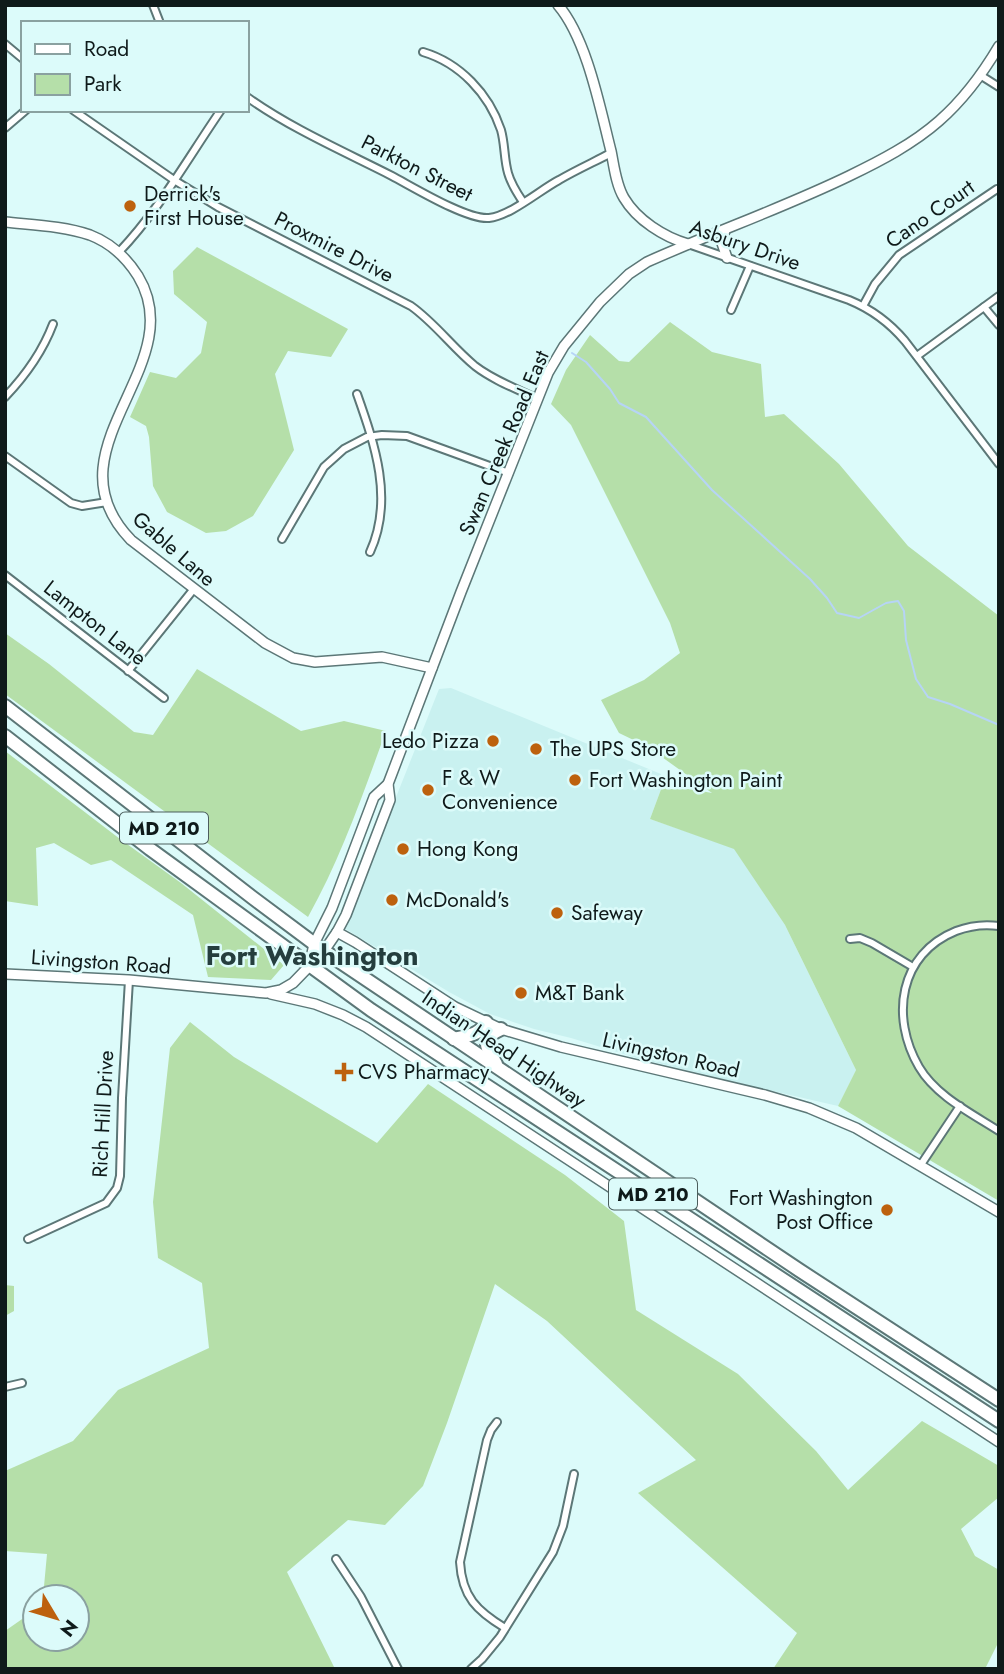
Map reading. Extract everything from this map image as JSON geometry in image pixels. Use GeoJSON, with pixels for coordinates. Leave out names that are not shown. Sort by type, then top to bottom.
{"type":"FeatureCollection","features":[{"type":"Feature","properties":{"kind":"highway","name":"Indian Head Highway"},"geometry":{"type":"LineString","coordinates":[[5,706],[319,947],[799,1270],[999,1400]]}},
{"type":"Feature","properties":{"kind":"highway","name":"Indian Head Highway"},"geometry":{"type":"LineString","coordinates":[[5,736],[150,849],[372,1010],[999,1421]]}},
{"type":"Feature","properties":{"kind":"highway"},"geometry":{"type":"LineString","coordinates":[[454,1039],[480,1031],[486,1022]]}},
{"type":"Feature","properties":{"kind":"highway"},"geometry":{"type":"LineString","coordinates":[[498,1068],[486,1042],[493,1032],[501,1029]]}},
{"type":"Feature","properties":{"kind":"main road","name":"Asbury Drive"},"geometry":{"type":"LineString","coordinates":[[558,5],[574,27],[586,61],[623,197],[644,221],[674,240],[688,244]]}},
{"type":"Feature","properties":{"kind":"main road","name":"Swan Creek Road East"},"geometry":{"type":"LineString","coordinates":[[310,964],[319,947],[374,797],[388,784],[548,373],[564,346],[600,302],[623,279],[647,262],[828,186],[903,147],[925,132],[952,109],[980,75],[999,46]]}},
{"type":"Feature","properties":{"kind":"main road","name":"Gable Lane"},"geometry":{"type":"LineString","coordinates":[[5,222],[87,234],[119,252],[132,266],[147,294],[151,318],[143,357],[104,454],[103,486],[107,502],[118,526],[131,540],[265,643],[293,658],[324,662],[382,657],[432,668]]}},
{"type":"Feature","properties":{"kind":"main road"},"geometry":{"type":"LineString","coordinates":[[725,230],[722,243],[727,258]]}},
{"type":"Feature","properties":{"kind":"main road","name":"Swan Creek Road East"},"geometry":{"type":"LineString","coordinates":[[319,947],[337,932],[346,915],[390,800],[388,784]]}},
{"type":"Feature","properties":{"kind":"main road","name":"Livingston Road"},"geometry":{"type":"LineString","coordinates":[[337,932],[447,1002],[501,1029],[561,1047],[809,1108],[856,1128],[999,1212]]}},
{"type":"Feature","properties":{"kind":"main road","name":"Livingston Road"},"geometry":{"type":"LineString","coordinates":[[5,974],[129,980],[265,993],[281,990],[293,983],[310,964]]}},
{"type":"Feature","properties":{"kind":"main road"},"geometry":{"type":"LineString","coordinates":[[265,993],[315,1004],[366,1027],[999,1442]]}},
{"type":"Feature","properties":{"kind":"street"},"geometry":{"type":"LineString","coordinates":[[5,44],[21,57]]}},
{"type":"Feature","properties":{"kind":"street"},"geometry":{"type":"LineString","coordinates":[[423,52],[457,70],[487,101],[501,131],[508,174],[523,202]]}},
{"type":"Feature","properties":{"kind":"street"},"geometry":{"type":"LineString","coordinates":[[980,75],[999,87]]}},
{"type":"Feature","properties":{"kind":"street","name":"Parkton Street"},"geometry":{"type":"LineString","coordinates":[[248,98],[311,134],[474,216],[489,218],[505,213],[557,180],[611,153]]}},
{"type":"Feature","properties":{"kind":"street"},"geometry":{"type":"LineString","coordinates":[[5,128],[24,112]]}},
{"type":"Feature","properties":{"kind":"street","name":"Proxmire Drive"},"geometry":{"type":"LineString","coordinates":[[77,112],[174,180],[228,212],[411,306],[483,371],[538,399]]}},
{"type":"Feature","properties":{"kind":"street"},"geometry":{"type":"LineString","coordinates":[[119,252],[157,208],[220,112]]}},
{"type":"Feature","properties":{"kind":"street","name":"Cano Court"},"geometry":{"type":"LineString","coordinates":[[863,306],[875,284],[899,255],[997,189]]}},
{"type":"Feature","properties":{"kind":"street","name":"Asbury Drive"},"geometry":{"type":"LineString","coordinates":[[688,244],[863,306],[889,324],[917,356],[999,464]]}},
{"type":"Feature","properties":{"kind":"street"},"geometry":{"type":"LineString","coordinates":[[731,310],[750,266]]}},
{"type":"Feature","properties":{"kind":"street"},"geometry":{"type":"LineString","coordinates":[[917,356],[999,296]]}},
{"type":"Feature","properties":{"kind":"street"},"geometry":{"type":"LineString","coordinates":[[984,307],[999,325]]}},
{"type":"Feature","properties":{"kind":"street"},"geometry":{"type":"LineString","coordinates":[[5,397],[34,363],[53,324]]}},
{"type":"Feature","properties":{"kind":"street"},"geometry":{"type":"LineString","coordinates":[[358,394],[372,436],[381,481],[382,500],[376,538],[370,552]]}},
{"type":"Feature","properties":{"kind":"street"},"geometry":{"type":"LineString","coordinates":[[282,539],[324,467],[360,439],[372,436],[407,436],[509,473]]}},
{"type":"Feature","properties":{"kind":"street"},"geometry":{"type":"LineString","coordinates":[[5,456],[71,503],[82,506],[107,502]]}},
{"type":"Feature","properties":{"kind":"street","name":"Lampton Lane"},"geometry":{"type":"LineString","coordinates":[[5,575],[164,698]]}},
{"type":"Feature","properties":{"kind":"street"},"geometry":{"type":"LineString","coordinates":[[128,671],[193,590]]}},
{"type":"Feature","properties":{"kind":"street"},"geometry":{"type":"LineString","coordinates":[[999,926],[965,928],[943,937],[929,947],[913,967],[902,999],[902,1020],[907,1039],[919,1067],[930,1083],[999,1131]]}},
{"type":"Feature","properties":{"kind":"street"},"geometry":{"type":"LineString","coordinates":[[849,939],[860,938],[872,943],[913,967]]}},
{"type":"Feature","properties":{"kind":"street","name":"Rich Hill Drive"},"geometry":{"type":"LineString","coordinates":[[28,1239],[106,1203],[119,1183],[121,1098],[129,980]]}},
{"type":"Feature","properties":{"kind":"street"},"geometry":{"type":"LineString","coordinates":[[920,1166],[960,1106]]}},
{"type":"Feature","properties":{"kind":"street"},"geometry":{"type":"LineString","coordinates":[[5,1387],[22,1383]]}},
{"type":"Feature","properties":{"kind":"street"},"geometry":{"type":"LineString","coordinates":[[497,1422],[487,1440],[460,1562],[464,1584],[476,1606],[485,1616],[505,1628]]}},
{"type":"Feature","properties":{"kind":"street"},"geometry":{"type":"LineString","coordinates":[[471,1669],[489,1651],[505,1628],[558,1541],[574,1474]]}},
{"type":"Feature","properties":{"kind":"street"},"geometry":{"type":"LineString","coordinates":[[336,1559],[360,1597],[398,1669]]}},
{"type":"Feature","properties":{"kind":"shaded area"},"geometry":{"type":"Polygon","coordinates":[[[451,688],[661,774],[663,784],[650,819],[734,848],[785,925],[856,1070],[838,1106],[637,1058],[490,1014],[344,928],[439,689],[451,688]]]}},
{"type":"Feature","properties":{"kind":"green space"},"geometry":{"type":"Polygon","coordinates":[[[197,247],[348,329],[331,357],[288,351],[275,374],[294,450],[253,516],[226,531],[206,533],[167,512],[153,486],[146,426],[130,417],[150,372],[176,378],[201,353],[207,322],[174,294],[173,271],[197,247]]]}},
{"type":"Feature","properties":{"kind":"green space"},"geometry":{"type":"Polygon","coordinates":[[[670,322],[712,352],[761,364],[765,417],[784,414],[839,464],[908,546],[999,616],[999,1201],[838,1106],[856,1070],[785,925],[734,849],[650,819],[663,784],[712,793],[648,747],[619,733],[601,700],[644,680],[680,653],[670,623],[571,425],[551,404],[566,370],[590,335],[619,361],[629,362],[670,322]]]}},
{"type":"Feature","properties":{"kind":"green space"},"geometry":{"type":"Polygon","coordinates":[[[5,633],[49,664],[134,732],[153,735],[197,669],[301,731],[344,721],[386,731],[341,849],[308,917],[5,694],[5,633]]]}},
{"type":"Feature","properties":{"kind":"green space"},"geometry":{"type":"Polygon","coordinates":[[[5,751],[181,883],[284,965],[271,980],[208,977],[193,915],[111,860],[91,865],[54,843],[36,848],[38,906],[5,901],[5,751]]]}},
{"type":"Feature","properties":{"kind":"green space"},"geometry":{"type":"Polygon","coordinates":[[[190,1022],[234,1057],[377,1143],[428,1084],[565,1175],[624,1221],[636,1310],[738,1374],[816,1451],[848,1490],[922,1421],[999,1466],[999,1497],[961,1529],[975,1556],[999,1570],[999,1641],[985,1669],[773,1669],[797,1633],[638,1493],[696,1460],[547,1321],[495,1284],[423,1486],[385,1525],[348,1520],[287,1572],[335,1669],[5,1669],[5,1631],[21,1620],[21,1653],[91,1653],[91,1583],[44,1583],[47,1554],[5,1551],[5,1471],[73,1441],[118,1390],[209,1348],[202,1283],[158,1258],[153,1202],[170,1048],[190,1022]]]}},
{"type":"Feature","properties":{"kind":"green space"},"geometry":{"type":"Polygon","coordinates":[[[5,1285],[14,1286],[14,1311],[5,1316],[5,1285]]]}},
{"type":"Feature","properties":{"kind":"waterway"},"geometry":{"type":"LineString","coordinates":[[572,353],[586,362],[619,403],[646,417],[712,490],[810,579],[837,613],[859,618],[886,603],[898,601],[904,611],[906,640],[916,679],[928,697],[999,725]]}},
{"type":"Feature","properties":{"kind":"place","name":"Derrick's First House"},"geometry":{"type":"Point","coordinates":[130,206]}},
{"type":"Feature","properties":{"kind":"place","name":"Ledo Pizza"},"geometry":{"type":"Point","coordinates":[493,741]}},
{"type":"Feature","properties":{"kind":"place","name":"The UPS Store"},"geometry":{"type":"Point","coordinates":[536,749]}},
{"type":"Feature","properties":{"kind":"place","name":"Fort Washington Paint"},"geometry":{"type":"Point","coordinates":[575,780]}},
{"type":"Feature","properties":{"kind":"place","name":"F & W Convenience"},"geometry":{"type":"Point","coordinates":[428,790]}},
{"type":"Feature","properties":{"kind":"place","name":"Hong Kong"},"geometry":{"type":"Point","coordinates":[403,849]}},
{"type":"Feature","properties":{"kind":"place","name":"McDonald's"},"geometry":{"type":"Point","coordinates":[392,900]}},
{"type":"Feature","properties":{"kind":"place","name":"Safeway"},"geometry":{"type":"Point","coordinates":[557,913]}},
{"type":"Feature","properties":{"kind":"place","name":"M&T Bank"},"geometry":{"type":"Point","coordinates":[521,993]}},
{"type":"Feature","properties":{"kind":"place","name":"CVS Pharmacy"},"geometry":{"type":"Point","coordinates":[344,1072]}},
{"type":"Feature","properties":{"kind":"place","name":"Fort Washington Post Office"},"geometry":{"type":"Point","coordinates":[887,1210]}},
{"type":"Feature","properties":{"kind":"district","name":"Fort Washington"},"geometry":{"type":"Point","coordinates":[312,955]}}]}
